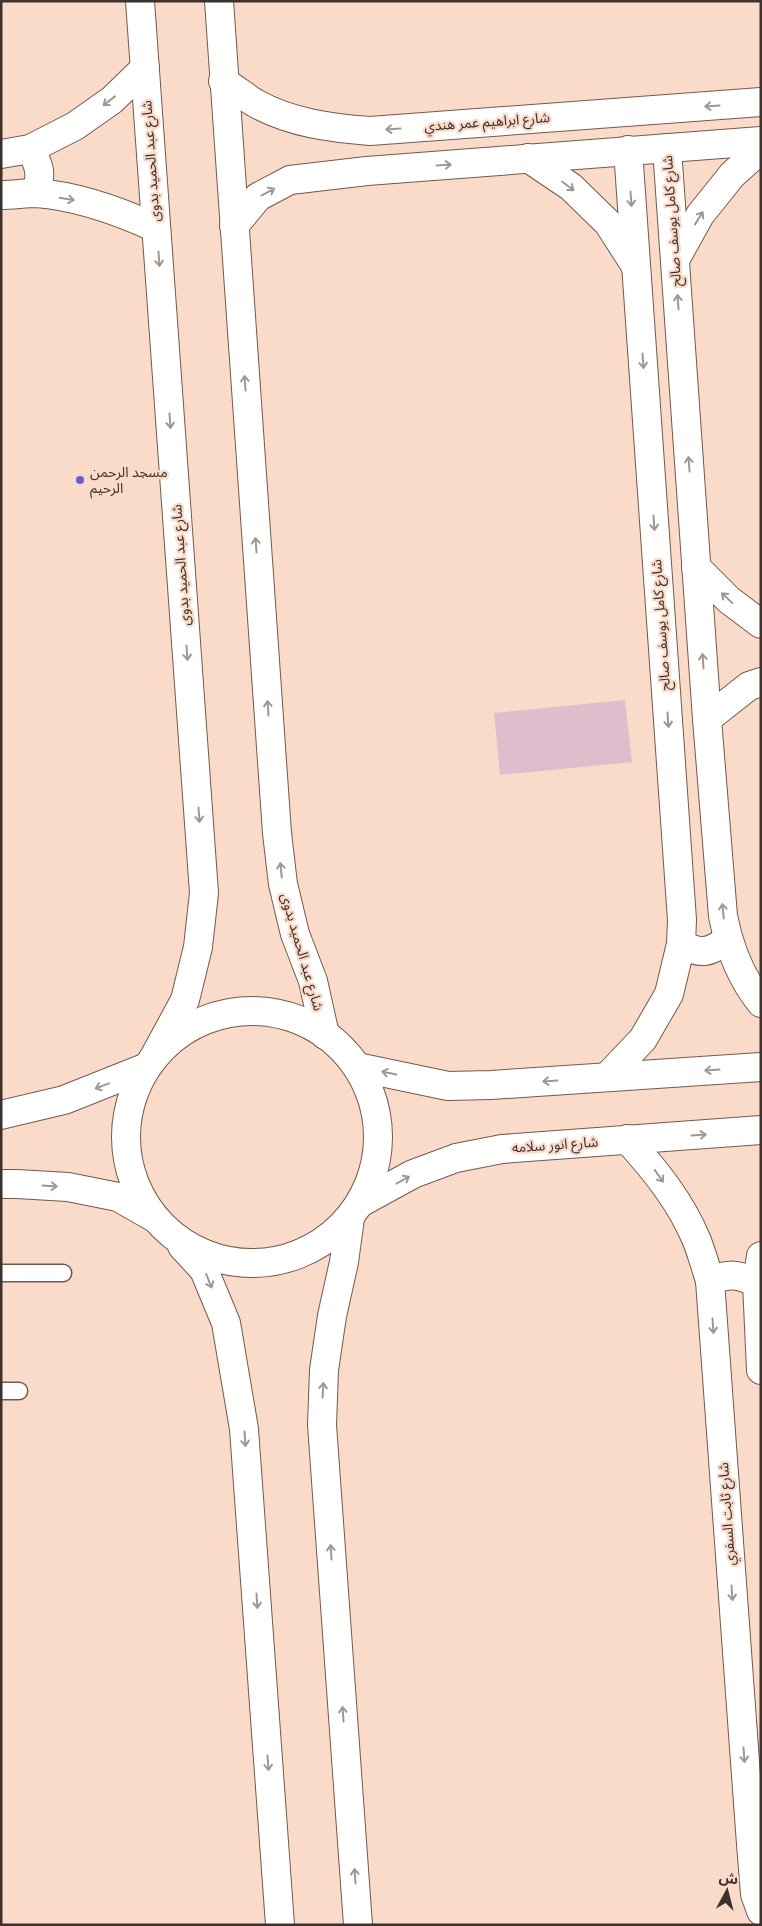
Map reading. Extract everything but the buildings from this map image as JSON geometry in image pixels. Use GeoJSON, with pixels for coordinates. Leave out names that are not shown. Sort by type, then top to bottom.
{"type":"FeatureCollection","features":[{"type":"Feature","properties":{"kind":"street","name":"شارع عبد الحميد بدوى"},"geometry":{"type":"LineString","coordinates":[[140,1],[204,892],[198,947],[185,1000],[134,1092],[127,1118],[126,1145],[131,1172],[141,1197],[162,1225]]}},
{"type":"Feature","properties":{"kind":"street","name":"شارع عبد الحميد بدوى"},"geometry":{"type":"LineString","coordinates":[[218,1],[274,785],[283,884],[295,934],[313,981],[325,1035]]}},
{"type":"Feature","properties":{"kind":"street"},"geometry":{"type":"LineString","coordinates":[[1,154],[30,149],[75,126],[112,100],[145,68]]}},
{"type":"Feature","properties":{"kind":"street","name":"شارع ابراهيم عمر هندي"},"geometry":{"type":"LineString","coordinates":[[223,81],[256,103],[292,119],[331,128],[370,131],[761,102]]}},
{"type":"Feature","properties":{"kind":"street"},"geometry":{"type":"LineString","coordinates":[[234,226],[258,197],[290,180],[323,174],[761,141]]}},
{"type":"Feature","properties":{"kind":"street","name":"شارع كامل يوسف صالح"},"geometry":{"type":"LineString","coordinates":[[667,148],[707,720],[723,916],[727,940],[750,989],[761,1003]]}},
{"type":"Feature","properties":{"kind":"street"},"geometry":{"type":"LineString","coordinates":[[30,149],[38,162],[40,178],[36,193]]}},
{"type":"Feature","properties":{"kind":"street"},"geometry":{"type":"LineString","coordinates":[[675,260],[700,215],[732,175],[761,149]]}},
{"type":"Feature","properties":{"kind":"street","name":"شارع كامل يوسف صالح"},"geometry":{"type":"LineString","coordinates":[[608,1077],[643,1039],[669,994],[681,944],[682,920],[628,150]]}},
{"type":"Feature","properties":{"kind":"street"},"geometry":{"type":"LineString","coordinates":[[528,158],[571,187],[608,223],[636,266]]}},
{"type":"Feature","properties":{"kind":"street"},"geometry":{"type":"LineString","coordinates":[[1,195],[36,193],[77,200],[118,211],[156,228]]}},
{"type":"Feature","properties":{"kind":"street"},"geometry":{"type":"LineString","coordinates":[[696,567],[729,600],[761,624]]}},
{"type":"Feature","properties":{"kind":"street"},"geometry":{"type":"LineString","coordinates":[[707,720],[749,686],[761,682]]}},
{"type":"Feature","properties":{"kind":"street"},"geometry":{"type":"LineString","coordinates":[[681,944],[695,951],[713,950],[727,940]]}},
{"type":"Feature","properties":{"kind":"street"},"geometry":{"type":"LineString","coordinates":[[1,1115],[64,1100],[150,1063],[176,1037],[204,1021],[234,1013],[266,1012],[297,1020],[325,1035],[342,1049],[357,1067],[370,1093],[378,1120],[378,1149],[372,1177],[355,1210],[332,1316],[324,1370],[322,1425],[358,1925]]}},
{"type":"Feature","properties":{"kind":"street"},"geometry":{"type":"LineString","coordinates":[[357,1067],[448,1086],[491,1085],[761,1067]]}},
{"type":"Feature","properties":{"kind":"street","name":"شارع انور سلامه"},"geometry":{"type":"LineString","coordinates":[[355,1210],[412,1174],[456,1158],[502,1149],[761,1130]]}},
{"type":"Feature","properties":{"kind":"street","name":"شارع ثابت السفري"},"geometry":{"type":"LineString","coordinates":[[627,1140],[655,1170],[678,1204],[697,1240],[710,1281],[751,1844],[756,1894],[761,1911]]}},
{"type":"Feature","properties":{"kind":"street"},"geometry":{"type":"LineString","coordinates":[[1,1184],[68,1187],[118,1197],[162,1225],[195,1250],[227,1260],[261,1263],[295,1256],[324,1241],[355,1210]]}},
{"type":"Feature","properties":{"kind":"street"},"geometry":{"type":"LineString","coordinates":[[162,1225],[204,1270],[226,1323],[236,1375],[244,1429],[280,1925]]}},
{"type":"Feature","properties":{"kind":"street"},"geometry":{"type":"LineString","coordinates":[[761,1256],[757,1283],[761,1370]]}},
{"type":"Feature","properties":{"kind":"street"},"geometry":{"type":"LineString","coordinates":[[710,1281],[725,1275],[734,1275],[742,1276],[757,1283]]}},
{"type":"Feature","properties":{"kind":"lane"},"geometry":{"type":"LineString","coordinates":[[1,1273],[63,1273]]}},
{"type":"Feature","properties":{"kind":"lane"},"geometry":{"type":"LineString","coordinates":[[1,1391],[19,1391]]}},
{"type":"Feature","properties":{"kind":"place","name":"مسجد الرحمن الرحيم"},"geometry":{"type":"Point","coordinates":[80,480]}}]}
